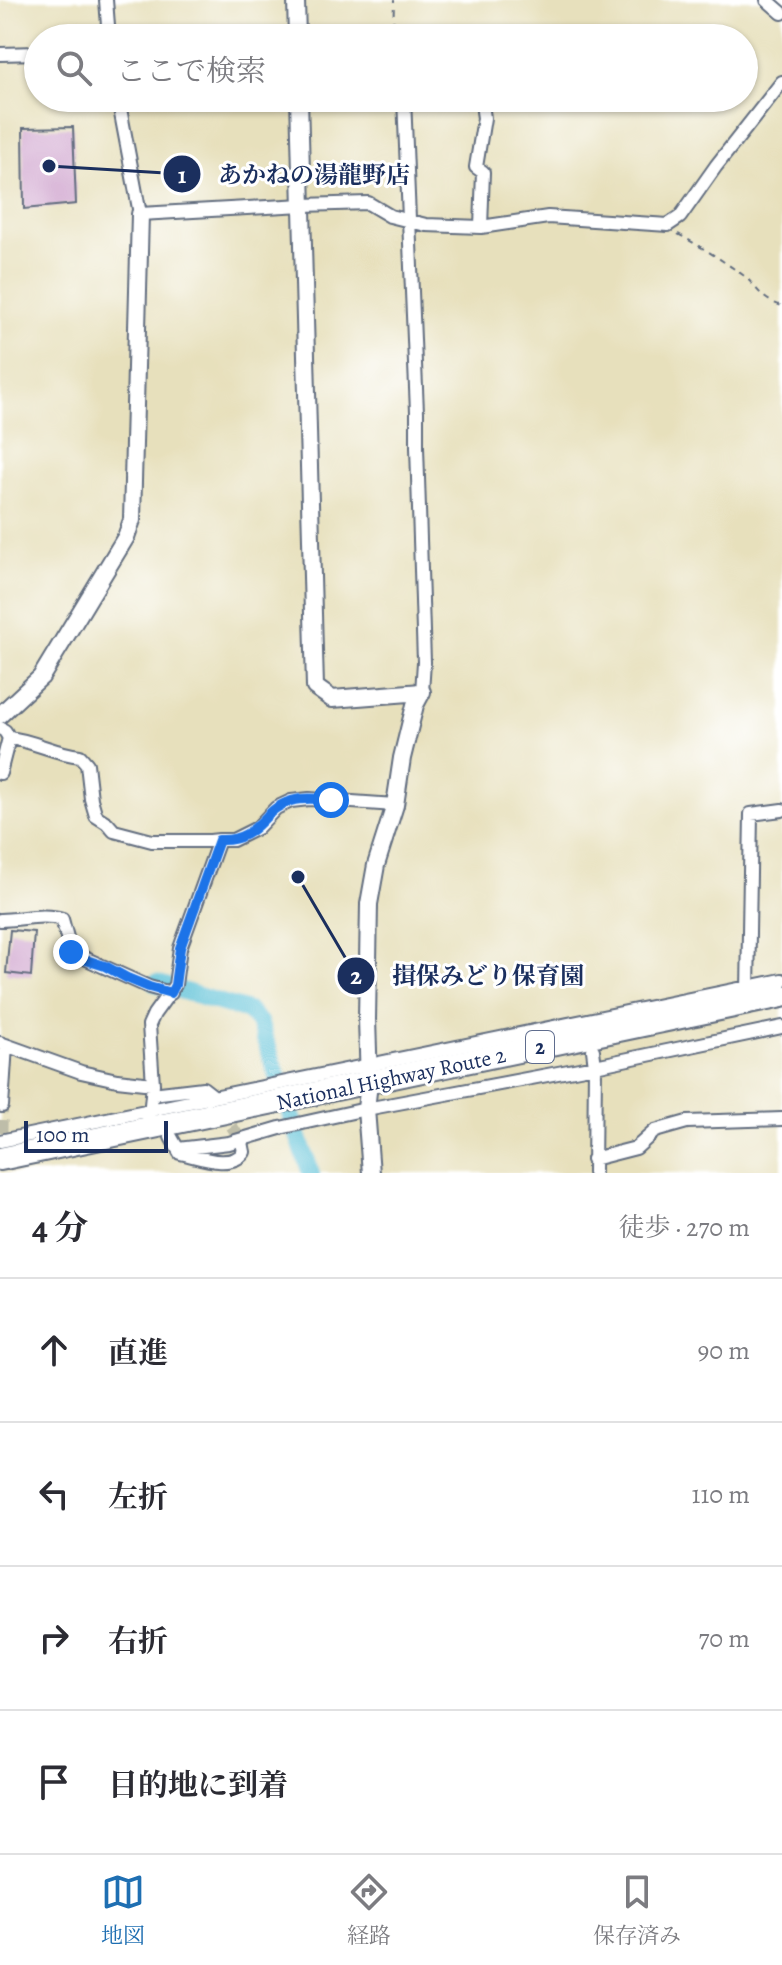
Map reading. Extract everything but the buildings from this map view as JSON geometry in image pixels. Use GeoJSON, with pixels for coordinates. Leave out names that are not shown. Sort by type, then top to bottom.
{"type":"FeatureCollection","features":[{"type":"Feature","properties":{"kind":"highway","name":"National Highway Route 2"},"geometry":{"type":"LineString","coordinates":[[0,1159],[287,1106],[749,995],[782,996]]}},
{"type":"Feature","properties":{"kind":"highway","name":"National Highway Route 2"},"geometry":{"type":"LineString","coordinates":[[368,1088],[594,1058],[782,1009]]}},
{"type":"Feature","properties":{"kind":"highway","name":"National Highway Route 2"},"geometry":{"type":"LineString","coordinates":[[9,1173],[162,1131]]}},
{"type":"Feature","properties":{"kind":"street"},"geometry":{"type":"LineString","coordinates":[[106,0],[108,24]]}},
{"type":"Feature","properties":{"kind":"street"},"geometry":{"type":"LineString","coordinates":[[296,0],[297,24]]}},
{"type":"Feature","properties":{"kind":"street"},"geometry":{"type":"LineString","coordinates":[[767,0],[782,13]]}},
{"type":"Feature","properties":{"kind":"street"},"geometry":{"type":"LineString","coordinates":[[0,54],[24,53]]}},
{"type":"Feature","properties":{"kind":"street"},"geometry":{"type":"LineString","coordinates":[[140,214],[368,203],[390,216],[426,225],[481,227],[548,217],[668,225],[680,217],[782,82]]}},
{"type":"Feature","properties":{"kind":"street"},"geometry":{"type":"LineString","coordinates":[[0,715],[41,677],[126,537],[132,520],[140,214],[121,112]]}},
{"type":"Feature","properties":{"kind":"street"},"geometry":{"type":"LineString","coordinates":[[300,112],[315,687],[332,699],[422,692]]}},
{"type":"Feature","properties":{"kind":"street"},"geometry":{"type":"LineString","coordinates":[[371,1173],[367,1019],[369,904],[376,865],[395,805],[415,705],[422,692],[424,662],[405,112]]}},
{"type":"Feature","properties":{"kind":"street"},"geometry":{"type":"LineString","coordinates":[[481,227],[483,172],[476,167],[483,112]]}},
{"type":"Feature","properties":{"kind":"street"},"geometry":{"type":"LineString","coordinates":[[0,728],[9,738],[0,773]]}},
{"type":"Feature","properties":{"kind":"street"},"geometry":{"type":"LineString","coordinates":[[9,738],[27,740],[61,754],[80,756],[87,764],[96,816],[114,831],[152,841],[233,840],[257,828],[276,808],[291,801],[320,799],[395,805]]}},
{"type":"Feature","properties":{"kind":"street"},"geometry":{"type":"LineString","coordinates":[[782,810],[751,814],[749,995],[782,980]]}},
{"type":"Feature","properties":{"kind":"street"},"geometry":{"type":"LineString","coordinates":[[219,840],[180,948],[175,985],[149,1025],[153,1089],[162,1131],[180,1153],[222,1162],[235,1160],[244,1152],[242,1142]]}},
{"type":"Feature","properties":{"kind":"street"},"geometry":{"type":"LineString","coordinates":[[0,920],[51,916],[62,919],[71,952],[127,978],[171,993]]}},
{"type":"Feature","properties":{"kind":"street"},"geometry":{"type":"LineString","coordinates":[[594,1173],[594,1058],[782,1027]]}},
{"type":"Feature","properties":{"kind":"street"},"geometry":{"type":"LineString","coordinates":[[2,1106],[3,1044],[81,1072],[153,1089],[203,1088],[212,1095]]}},
{"type":"Feature","properties":{"kind":"street"},"geometry":{"type":"LineString","coordinates":[[0,1141],[162,1131],[229,1143],[287,1106]]}},
{"type":"Feature","properties":{"kind":"street"},"geometry":{"type":"LineString","coordinates":[[593,1159],[636,1148],[655,1131],[687,1122],[782,1119]]}},
{"type":"Feature","properties":{"kind":"path"},"geometry":{"type":"LineString","coordinates":[[393,24],[394,0]]}},
{"type":"Feature","properties":{"kind":"path"},"geometry":{"type":"LineString","coordinates":[[668,225],[746,277],[763,297],[782,306]]}},
{"type":"Feature","properties":{"kind":"waterway"},"geometry":{"type":"LineString","coordinates":[[156,983],[248,1011],[259,1022],[311,1173]]}},
{"type":"Feature","properties":{"kind":"tunnel"},"geometry":{"type":"LineString","coordinates":[[1,1150],[2,1106]]}},
{"type":"Feature","properties":{"kind":"tunnel"},"geometry":{"type":"LineString","coordinates":[[222,1111],[242,1142]]}},
{"type":"Feature","properties":{"kind":"place","name":"あかねの湯龍野店"},"geometry":{"type":"Point","coordinates":[49,166]}},
{"type":"Feature","properties":{"kind":"place","name":"揖保みどり保育園"},"geometry":{"type":"Point","coordinates":[298,877]}},
{"type":"Feature","properties":{"kind":"route"},"geometry":{"type":"LineString","coordinates":[[71,952],[127,978],[171,993],[180,948],[219,840],[233,840],[257,828],[276,808],[291,801],[331,800]]}}]}
